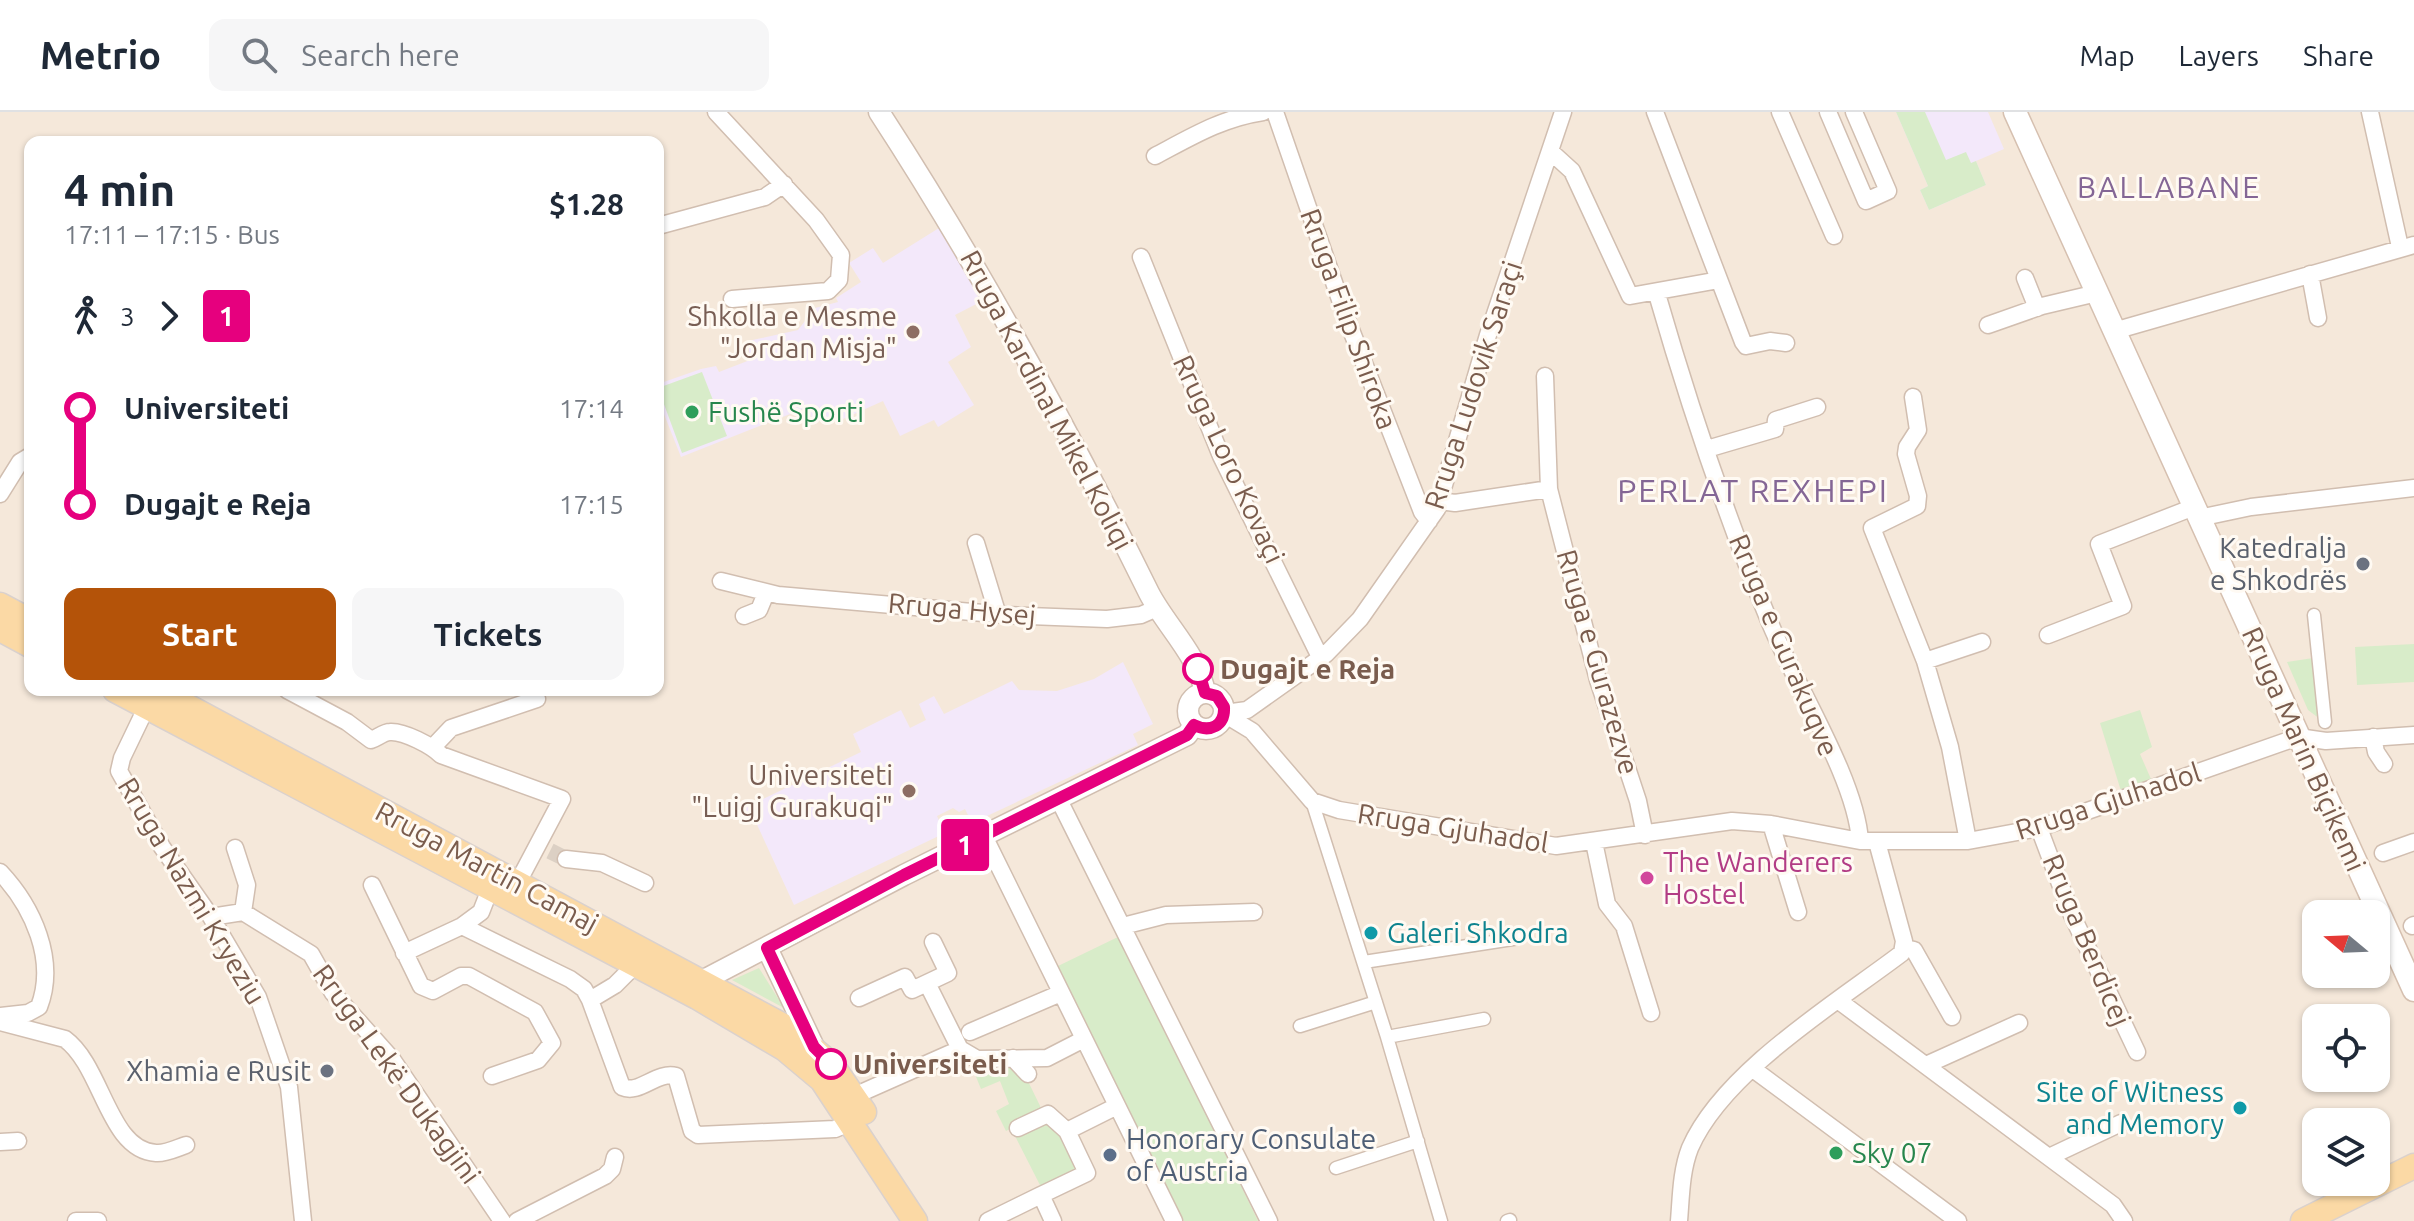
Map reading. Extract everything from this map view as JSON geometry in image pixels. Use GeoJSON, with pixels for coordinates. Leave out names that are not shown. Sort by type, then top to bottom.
{"type":"FeatureCollection","features":[{"type":"Feature","properties":{"kind":"main road","name":"Rruga Marin Biçikemi"},"geometry":{"type":"LineString","coordinates":[[2015,112],[2414,990]]}},
{"type":"Feature","properties":{"kind":"main road"},"geometry":{"type":"LineString","coordinates":[[0,605],[24,618]]}},
{"type":"Feature","properties":{"kind":"main road"},"geometry":{"type":"LineString","coordinates":[[0,629],[24,642]]}},
{"type":"Feature","properties":{"kind":"main road","name":"Rruga Martin Camaj"},"geometry":{"type":"LineString","coordinates":[[152,698],[517,884],[700,989]]}},
{"type":"Feature","properties":{"kind":"main road","name":"Rruga Martin Camaj"},"geometry":{"type":"LineString","coordinates":[[152,698],[490,889],[635,965],[775,1021],[814,1047],[854,1096],[935,1221]]}},
{"type":"Feature","properties":{"kind":"main road"},"geometry":{"type":"LineString","coordinates":[[700,989],[805,1063],[852,1122],[915,1221]]}},
{"type":"Feature","properties":{"kind":"main road"},"geometry":{"type":"LineString","coordinates":[[2303,1221],[2414,1166]]}},
{"type":"Feature","properties":{"kind":"street"},"geometry":{"type":"LineString","coordinates":[[716,112],[784,184],[841,255],[839,280],[828,291],[809,295],[732,299]]}},
{"type":"Feature","properties":{"kind":"street","name":"Rruga Kardinal Mikel Koliqi"},"geometry":{"type":"LineString","coordinates":[[879,112],[1017,336],[1157,608],[1197,669],[1205,693]]}},
{"type":"Feature","properties":{"kind":"street","name":"Rruga Filip Shiroka"},"geometry":{"type":"LineString","coordinates":[[1155,156],[1209,126],[1235,116],[1270,112],[1346,317],[1422,512],[1429,521]]}},
{"type":"Feature","properties":{"kind":"street","name":"Rruga Ludovik Saraçi"},"geometry":{"type":"LineString","coordinates":[[1224,713],[1247,710],[1321,659],[1360,619],[1429,521],[1440,501],[1488,335],[1563,112]]}},
{"type":"Feature","properties":{"kind":"street"},"geometry":{"type":"LineString","coordinates":[[1655,112],[1746,346],[1770,341],[1786,343]]}},
{"type":"Feature","properties":{"kind":"street"},"geometry":{"type":"LineString","coordinates":[[1780,112],[1834,236]]}},
{"type":"Feature","properties":{"kind":"street"},"geometry":{"type":"LineString","coordinates":[[1828,112],[1866,201],[1888,191],[1854,112]]}},
{"type":"Feature","properties":{"kind":"street"},"geometry":{"type":"LineString","coordinates":[[2114,331],[2407,246],[2370,112]]}},
{"type":"Feature","properties":{"kind":"street"},"geometry":{"type":"LineString","coordinates":[[1550,151],[1572,171],[1627,292],[1635,298],[1719,280]]}},
{"type":"Feature","properties":{"kind":"street"},"geometry":{"type":"LineString","coordinates":[[664,224],[765,197],[784,184]]}},
{"type":"Feature","properties":{"kind":"street","name":"Rruga Loro Kovaçi"},"geometry":{"type":"LineString","coordinates":[[1141,257],[1221,456],[1321,659]]}},
{"type":"Feature","properties":{"kind":"street"},"geometry":{"type":"LineString","coordinates":[[2310,274],[2318,318]]}},
{"type":"Feature","properties":{"kind":"street"},"geometry":{"type":"LineString","coordinates":[[2025,278],[2037,308]]}},
{"type":"Feature","properties":{"kind":"street"},"geometry":{"type":"LineString","coordinates":[[1988,325],[2037,308],[2097,293]]}},
{"type":"Feature","properties":{"kind":"street","name":"Rruga e Gurakuqve"},"geometry":{"type":"LineString","coordinates":[[1657,294],[1707,449],[1769,622],[1822,731],[1869,842],[1905,948]]}},
{"type":"Feature","properties":{"kind":"street","name":"Rruga e Gurazezve"},"geometry":{"type":"LineString","coordinates":[[1545,376],[1549,489],[1598,680],[1638,801],[1645,835]]}},
{"type":"Feature","properties":{"kind":"street"},"geometry":{"type":"LineString","coordinates":[[1913,397],[1918,430],[1906,454],[1918,496],[1917,506],[1872,528],[1925,661],[1950,747],[1968,841]]}},
{"type":"Feature","properties":{"kind":"street"},"geometry":{"type":"LineString","coordinates":[[1707,449],[1775,429],[1776,420],[1817,407]]}},
{"type":"Feature","properties":{"kind":"street"},"geometry":{"type":"LineString","coordinates":[[0,494],[24,460]]}},
{"type":"Feature","properties":{"kind":"street"},"geometry":{"type":"LineString","coordinates":[[2048,635],[2123,606],[2099,544],[2197,512],[2414,488]]}},
{"type":"Feature","properties":{"kind":"street"},"geometry":{"type":"LineString","coordinates":[[1440,501],[1455,503],[1549,489]]}},
{"type":"Feature","properties":{"kind":"street"},"geometry":{"type":"LineString","coordinates":[[976,543],[997,612]]}},
{"type":"Feature","properties":{"kind":"street","name":"Rruga Hysej"},"geometry":{"type":"LineString","coordinates":[[721,581],[766,593],[1107,619],[1141,615],[1157,608]]}},
{"type":"Feature","properties":{"kind":"street"},"geometry":{"type":"LineString","coordinates":[[744,616],[759,610],[766,593]]}},
{"type":"Feature","properties":{"kind":"street"},"geometry":{"type":"LineString","coordinates":[[2314,615],[2325,722]]}},
{"type":"Feature","properties":{"kind":"street"},"geometry":{"type":"LineString","coordinates":[[1925,661],[1982,642]]}},
{"type":"Feature","properties":{"kind":"street"},"geometry":{"type":"LineString","coordinates":[[700,989],[767,948],[1187,735],[1194,725],[1189,705],[1205,693],[1217,696],[1224,713],[1252,731],[1312,801],[1364,962],[1441,1221]]}},
{"type":"Feature","properties":{"kind":"street"},"geometry":{"type":"LineString","coordinates":[[298,696],[347,722],[371,740],[392,732],[433,747],[441,755],[562,799],[545,848],[517,884]]}},
{"type":"Feature","properties":{"kind":"street","name":"Rruga Nazmi Kryeziu"},"geometry":{"type":"LineString","coordinates":[[152,698],[122,758],[119,771],[162,847],[211,917],[258,997],[289,1087],[303,1221]]}},
{"type":"Feature","properties":{"kind":"street"},"geometry":{"type":"LineString","coordinates":[[433,747],[451,728],[537,699]]}},
{"type":"Feature","properties":{"kind":"street"},"geometry":{"type":"LineString","coordinates":[[1194,725],[1202,729],[1216,727],[1224,713]]}},
{"type":"Feature","properties":{"kind":"street"},"geometry":{"type":"LineString","coordinates":[[2298,737],[2326,741],[2414,735]]}},
{"type":"Feature","properties":{"kind":"street","name":"Rruga Gjuhadol"},"geometry":{"type":"LineString","coordinates":[[1312,801],[1339,810],[1545,845],[1594,842],[1732,821],[1771,824],[1869,842],[1968,841],[2039,828],[2298,737]]}},
{"type":"Feature","properties":{"kind":"street"},"geometry":{"type":"LineString","coordinates":[[2373,737],[2376,752],[2384,764]]}},
{"type":"Feature","properties":{"kind":"street"},"geometry":{"type":"LineString","coordinates":[[1059,800],[1269,1221]]}},
{"type":"Feature","properties":{"kind":"street"},"geometry":{"type":"LineString","coordinates":[[1771,824],[1798,912]]}},
{"type":"Feature","properties":{"kind":"street","name":"Rruga Berdicej"},"geometry":{"type":"LineString","coordinates":[[2039,828],[2071,913],[2137,1052]]}},
{"type":"Feature","properties":{"kind":"street"},"geometry":{"type":"LineString","coordinates":[[984,836],[1174,1221]]}},
{"type":"Feature","properties":{"kind":"street"},"geometry":{"type":"LineString","coordinates":[[1594,842],[1607,904],[1624,926],[1651,1013]]}},
{"type":"Feature","properties":{"kind":"street"},"geometry":{"type":"LineString","coordinates":[[2383,853],[2414,842]]}},
{"type":"Feature","properties":{"kind":"street"},"geometry":{"type":"LineString","coordinates":[[211,917],[243,912],[247,885],[235,848]]}},
{"type":"Feature","properties":{"kind":"street"},"geometry":{"type":"LineString","coordinates":[[566,859],[602,863],[645,883]]}},
{"type":"Feature","properties":{"kind":"street"},"geometry":{"type":"LineString","coordinates":[[0,872],[17,894],[37,933],[46,957],[47,977],[39,1007],[28,1013],[0,1016]]}},
{"type":"Feature","properties":{"kind":"street"},"geometry":{"type":"LineString","coordinates":[[372,885],[421,986],[433,991],[461,976],[469,976],[535,1012],[552,1043],[538,1060],[492,1076]]}},
{"type":"Feature","properties":{"kind":"street","name":"Rruga Martin Camaj"},"geometry":{"type":"LineString","coordinates":[[404,953],[462,926],[481,912],[490,889]]}},
{"type":"Feature","properties":{"kind":"street","name":"Rruga Lekë Dukagjini"},"geometry":{"type":"LineString","coordinates":[[243,912],[311,954],[351,1016],[392,1059],[502,1221]]}},
{"type":"Feature","properties":{"kind":"street"},"geometry":{"type":"LineString","coordinates":[[1123,926],[1166,915],[1254,912]]}},
{"type":"Feature","properties":{"kind":"street"},"geometry":{"type":"LineString","coordinates":[[462,926],[570,979],[584,989],[622,1087],[633,1089],[668,1074],[676,1076],[692,1131],[698,1135],[835,1129],[852,1122]]}},
{"type":"Feature","properties":{"kind":"street"},"geometry":{"type":"LineString","coordinates":[[1364,962],[1519,938]]}},
{"type":"Feature","properties":{"kind":"street"},"geometry":{"type":"LineString","coordinates":[[859,998],[905,977],[912,990],[948,973],[933,942]]}},
{"type":"Feature","properties":{"kind":"street"},"geometry":{"type":"LineString","coordinates":[[767,948],[814,1047]]}},
{"type":"Feature","properties":{"kind":"street"},"geometry":{"type":"LineString","coordinates":[[1679,1221],[1684,1167],[1690,1149],[1715,1107],[1753,1069],[1905,948],[1914,950],[1952,1017]]}},
{"type":"Feature","properties":{"kind":"street"},"geometry":{"type":"LineString","coordinates":[[590,1000],[615,985],[635,965]]}},
{"type":"Feature","properties":{"kind":"street"},"geometry":{"type":"LineString","coordinates":[[927,983],[960,1049],[977,1059],[1047,1058],[1084,1039]]}},
{"type":"Feature","properties":{"kind":"street"},"geometry":{"type":"LineString","coordinates":[[970,1032],[1061,993]]}},
{"type":"Feature","properties":{"kind":"street"},"geometry":{"type":"LineString","coordinates":[[1839,1001],[2113,1205],[2124,1221]]}},
{"type":"Feature","properties":{"kind":"street"},"geometry":{"type":"LineString","coordinates":[[1300,1026],[1376,1002]]}},
{"type":"Feature","properties":{"kind":"street"},"geometry":{"type":"LineString","coordinates":[[1387,1037],[1484,1019]]}},
{"type":"Feature","properties":{"kind":"street"},"geometry":{"type":"LineString","coordinates":[[0,1022],[65,1039],[74,1045],[101,1087],[123,1138],[131,1145],[154,1153],[186,1145]]}},
{"type":"Feature","properties":{"kind":"street"},"geometry":{"type":"LineString","coordinates":[[1926,1065],[2019,1023]]}},
{"type":"Feature","properties":{"kind":"street"},"geometry":{"type":"LineString","coordinates":[[854,1096],[960,1049]]}},
{"type":"Feature","properties":{"kind":"street"},"geometry":{"type":"LineString","coordinates":[[1013,1058],[1028,1074]]}},
{"type":"Feature","properties":{"kind":"street"},"geometry":{"type":"LineString","coordinates":[[1753,1069],[1958,1221]]}},
{"type":"Feature","properties":{"kind":"street"},"geometry":{"type":"LineString","coordinates":[[1067,1131],[1117,1106]]}},
{"type":"Feature","properties":{"kind":"street"},"geometry":{"type":"LineString","coordinates":[[988,1221],[1087,1173],[1067,1131],[1048,1114],[1018,1128]]}},
{"type":"Feature","properties":{"kind":"street"},"geometry":{"type":"LineString","coordinates":[[2049,1157],[2121,1123]]}},
{"type":"Feature","properties":{"kind":"street"},"geometry":{"type":"LineString","coordinates":[[0,1142],[18,1141]]}},
{"type":"Feature","properties":{"kind":"street"},"geometry":{"type":"LineString","coordinates":[[1336,1168],[1418,1141]]}},
{"type":"Feature","properties":{"kind":"street"},"geometry":{"type":"LineString","coordinates":[[517,1221],[605,1176],[612,1169],[615,1157]]}},
{"type":"Feature","properties":{"kind":"street"},"geometry":{"type":"LineString","coordinates":[[1041,1195],[1053,1221]]}},
{"type":"Feature","properties":{"kind":"street"},"geometry":{"type":"LineString","coordinates":[[76,1221],[98,1221]]}},
{"type":"Feature","properties":{"kind":"shaded area"},"geometry":{"type":"Polygon","coordinates":[[[0,112],[2414,112],[2414,1221],[0,1221],[0,112]]]}},
{"type":"Feature","properties":{"kind":"shaded area"},"geometry":{"type":"Polygon","coordinates":[[[1896,112],[1988,112],[2004,149],[1976,161],[1986,185],[1929,210],[1920,190],[1928,186],[1896,112]]]}},
{"type":"Feature","properties":{"kind":"shaded area"},"geometry":{"type":"Polygon","coordinates":[[[939,228],[984,300],[955,315],[971,347],[948,362],[974,405],[938,427],[934,420],[900,436],[883,401],[843,419],[812,419],[808,407],[681,457],[664,414],[664,382],[716,366],[719,372],[750,360],[748,341],[798,330],[815,308],[838,302],[836,298],[861,282],[849,263],[873,248],[883,263],[939,228]]]}},
{"type":"Feature","properties":{"kind":"shaded area","name":"Universiteti \"Luigj Gurakuqi\""},"geometry":{"type":"Polygon","coordinates":[[[1123,662],[1153,724],[1133,734],[1138,745],[972,823],[965,809],[959,812],[953,808],[937,816],[945,833],[794,905],[754,818],[746,821],[740,810],[861,752],[853,734],[901,710],[910,728],[926,720],[919,704],[934,696],[944,714],[1012,681],[1019,690],[1057,691],[1094,679],[1123,662]]]}},
{"type":"Feature","properties":{"kind":"green space"},"geometry":{"type":"Polygon","coordinates":[[[1896,112],[1925,112],[1946,160],[1966,152],[1971,163],[1976,161],[1986,185],[1929,210],[1920,190],[1928,186],[1896,112]]]}},
{"type":"Feature","properties":{"kind":"green space","name":"Fushë Sporti"},"geometry":{"type":"Polygon","coordinates":[[[702,372],[727,436],[682,453],[664,404],[664,386],[702,372]]]}},
{"type":"Feature","properties":{"kind":"green space"},"geometry":{"type":"Polygon","coordinates":[[[2414,644],[2414,682],[2357,685],[2355,647],[2414,644]]]}},
{"type":"Feature","properties":{"kind":"green space"},"geometry":{"type":"Polygon","coordinates":[[[2313,658],[2320,719],[2308,710],[2287,662],[2313,658]]]}},
{"type":"Feature","properties":{"kind":"green space"},"geometry":{"type":"Polygon","coordinates":[[[2140,710],[2152,747],[2140,754],[2151,779],[2121,791],[2100,723],[2140,710]]]}},
{"type":"Feature","properties":{"kind":"green space"},"geometry":{"type":"Polygon","coordinates":[[[1120,936],[1258,1221],[1184,1221],[1058,966],[1120,936]]]}},
{"type":"Feature","properties":{"kind":"green space"},"geometry":{"type":"Polygon","coordinates":[[[759,968],[784,1008],[732,980],[759,968]]]}},
{"type":"Feature","properties":{"kind":"green space"},"geometry":{"type":"Polygon","coordinates":[[[1011,1061],[1025,1075],[1043,1112],[1006,1131],[996,1111],[1009,1104],[1000,1081],[981,1089],[972,1067],[980,1063],[1011,1061]]]}},
{"type":"Feature","properties":{"kind":"green space"},"geometry":{"type":"Polygon","coordinates":[[[1046,1120],[1065,1135],[1082,1170],[1042,1189],[1014,1134],[1046,1120]]]}},
{"type":"Feature","properties":{"kind":"tunnel"},"geometry":{"type":"LineString","coordinates":[[550,851],[566,859]]}},
{"type":"Feature","properties":{"kind":"bus line","name":"1"},"geometry":{"type":"LineString","coordinates":[[831,1064],[814,1047],[767,948],[904,875],[1187,735],[1194,725],[1202,729],[1216,727],[1222,721],[1224,707],[1217,696],[1205,693],[1198,669]]}},
{"type":"Feature","properties":{"kind":"place","name":"Shkolla e Mesme \"Jordan Misja\""},"geometry":{"type":"Point","coordinates":[913,332]}},
{"type":"Feature","properties":{"kind":"place","name":"Fushë Sporti"},"geometry":{"type":"Point","coordinates":[692,412]}},
{"type":"Feature","properties":{"kind":"place","name":"Katedralja e Shkodrës"},"geometry":{"type":"Point","coordinates":[2363,564]}},
{"type":"Feature","properties":{"kind":"place","name":"Dugajt e Reja"},"geometry":{"type":"Point","coordinates":[1198,669]}},
{"type":"Feature","properties":{"kind":"place","name":"Universiteti \"Luigj Gurakuqi\""},"geometry":{"type":"Point","coordinates":[909,791]}},
{"type":"Feature","properties":{"kind":"place","name":"The Wanderers Hostel"},"geometry":{"type":"Point","coordinates":[1647,878]}},
{"type":"Feature","properties":{"kind":"place","name":"Galeri Shkodra"},"geometry":{"type":"Point","coordinates":[1371,933]}},
{"type":"Feature","properties":{"kind":"place","name":"Universiteti"},"geometry":{"type":"Point","coordinates":[831,1064]}},
{"type":"Feature","properties":{"kind":"place","name":"Xhamia e Rusit"},"geometry":{"type":"Point","coordinates":[327,1071]}},
{"type":"Feature","properties":{"kind":"place","name":"Site of Witness and Memory"},"geometry":{"type":"Point","coordinates":[2240,1108]}},
{"type":"Feature","properties":{"kind":"place","name":"Sky 07"},"geometry":{"type":"Point","coordinates":[1836,1153]}},
{"type":"Feature","properties":{"kind":"place","name":"Honorary Consulate of Austria"},"geometry":{"type":"Point","coordinates":[1110,1155]}},
{"type":"Feature","properties":{"kind":"district","name":"BALLABANE"},"geometry":{"type":"Point","coordinates":[2169,188]}},
{"type":"Feature","properties":{"kind":"district","name":"PERLAT REXHEPI"},"geometry":{"type":"Point","coordinates":[1753,491]}}]}
